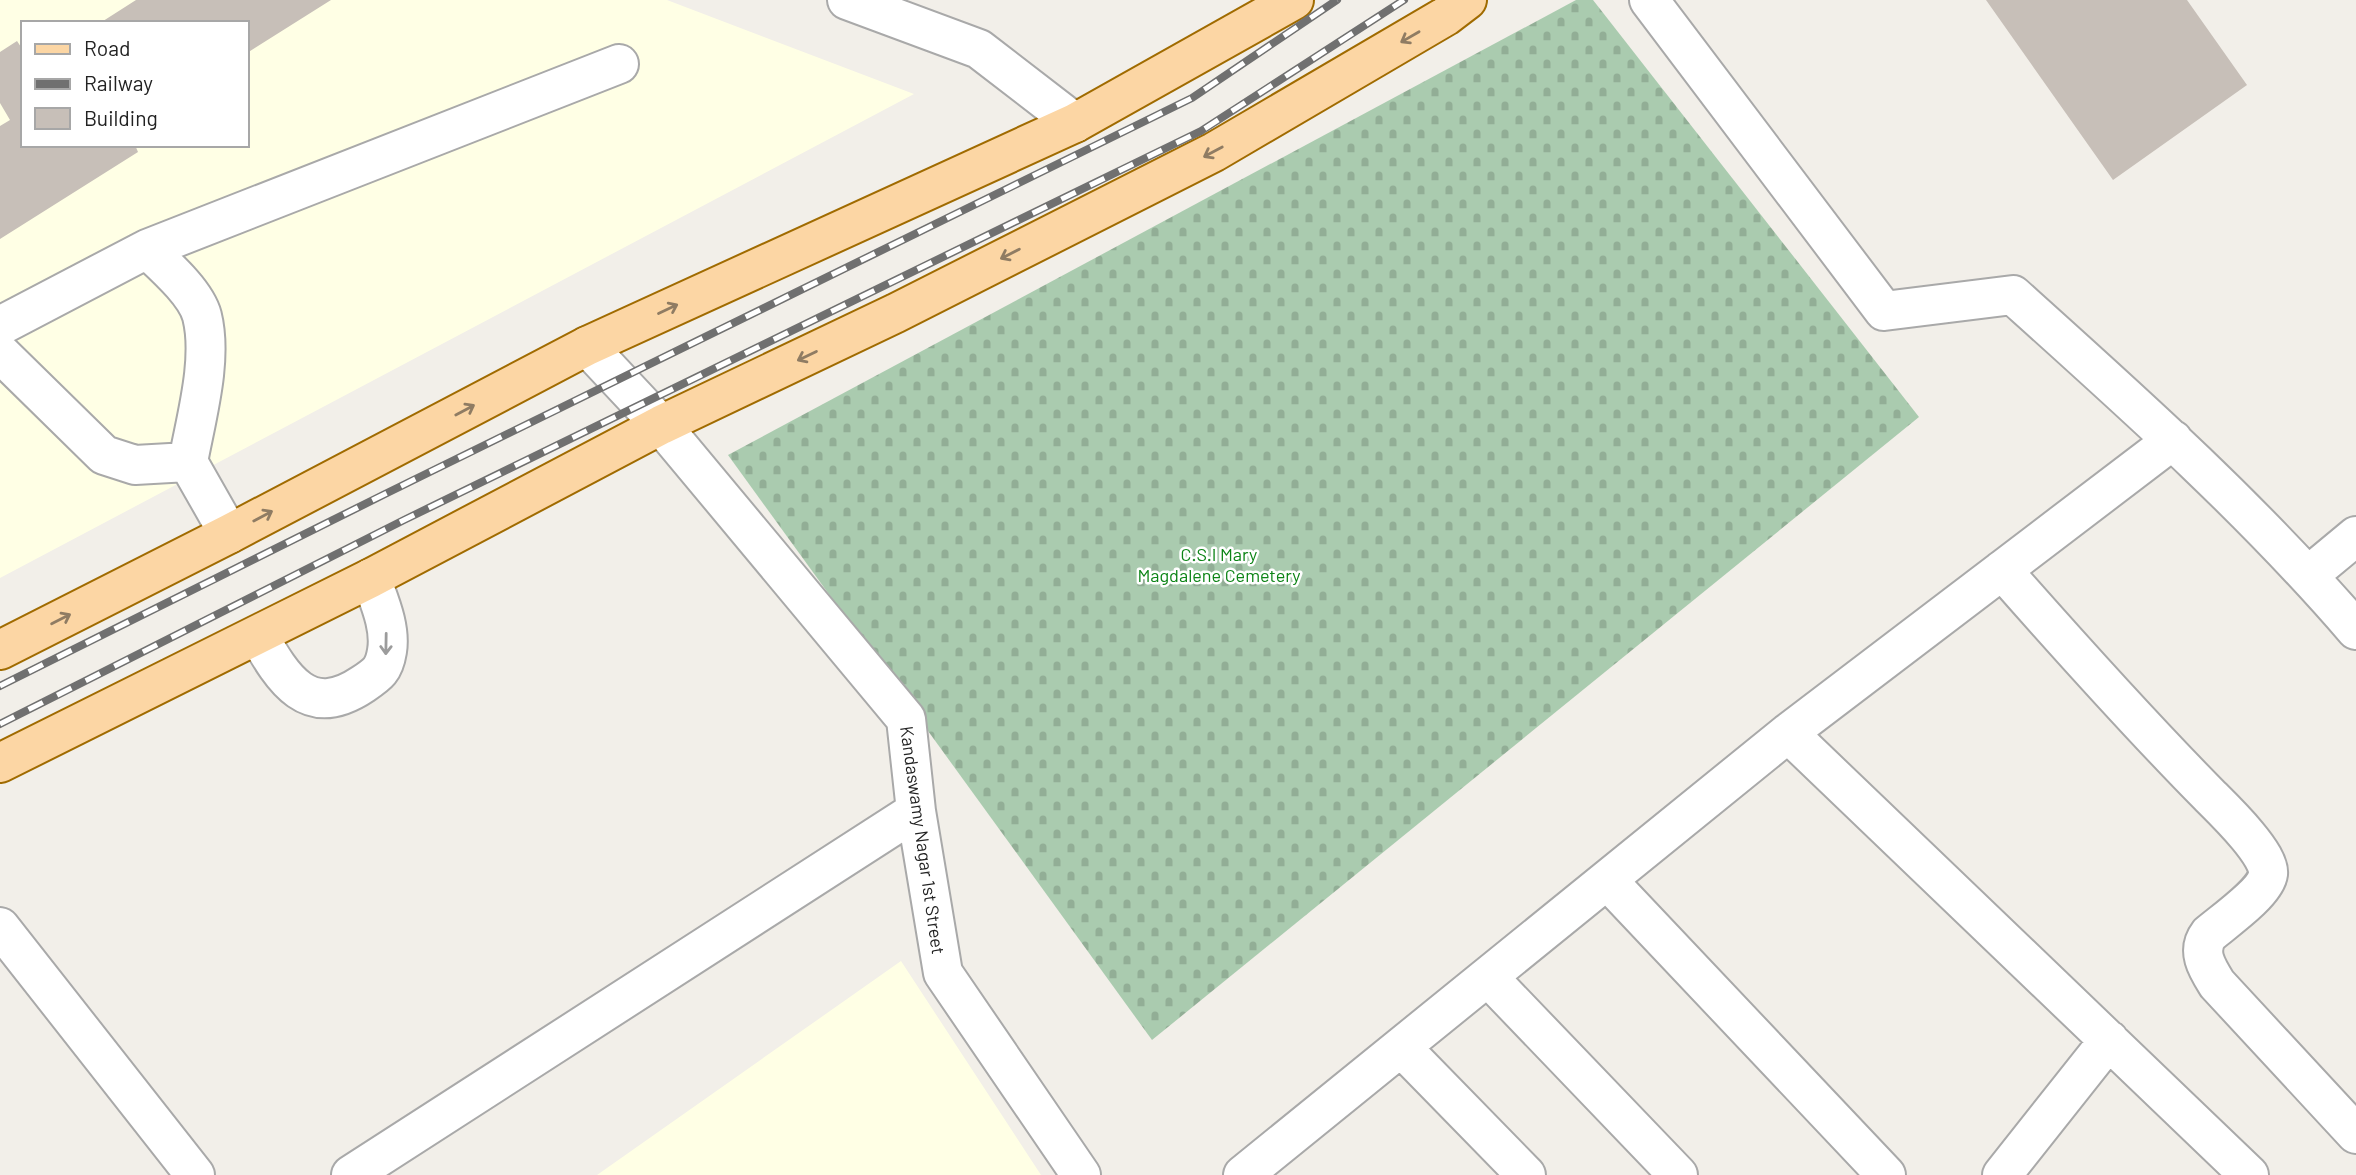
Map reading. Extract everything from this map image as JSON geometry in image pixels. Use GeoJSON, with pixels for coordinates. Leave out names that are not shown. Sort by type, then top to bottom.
{"type":"FeatureCollection","features":[{"type":"Feature","properties":{"kind":"main road"},"geometry":{"type":"LineString","coordinates":[[0,650],[229,534],[587,346],[1075,123],[1294,0]]}},
{"type":"Feature","properties":{"kind":"main road"},"geometry":{"type":"LineString","coordinates":[[0,763],[371,578],[662,425],[896,313],[1214,152],[1446,16],[1467,0]]}},
{"type":"Feature","properties":{"kind":"street"},"geometry":{"type":"LineString","coordinates":[[847,0],[979,49],[1075,123]]}},
{"type":"Feature","properties":{"kind":"street"},"geometry":{"type":"LineString","coordinates":[[1649,0],[1884,311],[2013,295],[2173,440],[2309,575],[2356,630]]}},
{"type":"Feature","properties":{"kind":"street"},"geometry":{"type":"LineString","coordinates":[[0,326],[147,249],[619,64]]}},
{"type":"Feature","properties":{"kind":"street"},"geometry":{"type":"LineString","coordinates":[[147,249],[179,279],[202,315],[205,365],[188,462],[229,534]]}},
{"type":"Feature","properties":{"kind":"street","name":"Kandaswamy Nagar 1st Street"},"geometry":{"type":"LineString","coordinates":[[587,346],[662,425],[906,719],[916,810],[943,973],[1081,1175]]}},
{"type":"Feature","properties":{"kind":"street"},"geometry":{"type":"LineString","coordinates":[[0,353],[104,455],[135,465],[188,462]]}},
{"type":"Feature","properties":{"kind":"street"},"geometry":{"type":"LineString","coordinates":[[1243,1175],[1788,733],[2173,440]]}},
{"type":"Feature","properties":{"kind":"street"},"geometry":{"type":"LineString","coordinates":[[2309,575],[2356,536]]}},
{"type":"Feature","properties":{"kind":"street"},"geometry":{"type":"LineString","coordinates":[[2002,570],[2226,812],[2268,864],[2269,876],[2262,887],[2202,943],[2206,962],[2217,984],[2356,1134]]}},
{"type":"Feature","properties":{"kind":"street"},"geometry":{"type":"LineString","coordinates":[[258,635],[281,675],[300,691],[323,699],[350,693],[381,672],[387,650],[385,620],[371,578]]}},
{"type":"Feature","properties":{"kind":"street"},"geometry":{"type":"LineString","coordinates":[[1788,733],[2249,1175]]}},
{"type":"Feature","properties":{"kind":"street"},"geometry":{"type":"LineString","coordinates":[[351,1175],[916,810]]}},
{"type":"Feature","properties":{"kind":"street"},"geometry":{"type":"LineString","coordinates":[[1607,880],[1886,1175]]}},
{"type":"Feature","properties":{"kind":"street"},"geometry":{"type":"LineString","coordinates":[[0,927],[182,1170]]}},
{"type":"Feature","properties":{"kind":"street"},"geometry":{"type":"LineString","coordinates":[[1488,976],[1678,1175]]}},
{"type":"Feature","properties":{"kind":"street"},"geometry":{"type":"LineString","coordinates":[[2002,1175],[2109,1040]]}},
{"type":"Feature","properties":{"kind":"street"},"geometry":{"type":"LineString","coordinates":[[1401,1047],[1526,1175]]}},
{"type":"Feature","properties":{"kind":"shaded area"},"geometry":{"type":"Polygon","coordinates":[[[0,0],[667,0],[914,94],[0,578],[0,0]]]}},
{"type":"Feature","properties":{"kind":"shaded area"},"geometry":{"type":"Polygon","coordinates":[[[901,961],[1041,1175],[597,1175],[901,961]]]}},
{"type":"Feature","properties":{"kind":"green space","name":"C.S.I Mary Magdalene Cemetery"},"geometry":{"type":"Polygon","coordinates":[[[1576,0],[1593,0],[1919,417],[1152,1040],[728,455],[1576,0]]]}},
{"type":"Feature","properties":{"kind":"building"},"geometry":{"type":"Polygon","coordinates":[[[136,0],[331,0],[248,52],[248,21],[103,21],[136,0]]]}},
{"type":"Feature","properties":{"kind":"building"},"geometry":{"type":"Polygon","coordinates":[[[1986,0],[2187,0],[2247,85],[2113,180],[1986,0]]]}},
{"type":"Feature","properties":{"kind":"building"},"geometry":{"type":"Polygon","coordinates":[[[17,41],[21,47],[21,147],[136,147],[138,152],[0,239],[0,126],[10,120],[0,103],[0,52],[17,41]]]}},
{"type":"Feature","properties":{"kind":"railway"},"geometry":{"type":"LineString","coordinates":[[0,686],[1192,98],[1337,0]]}},
{"type":"Feature","properties":{"kind":"railway"},"geometry":{"type":"LineString","coordinates":[[0,724],[404,520],[1201,131],[1404,0]]}}]}
